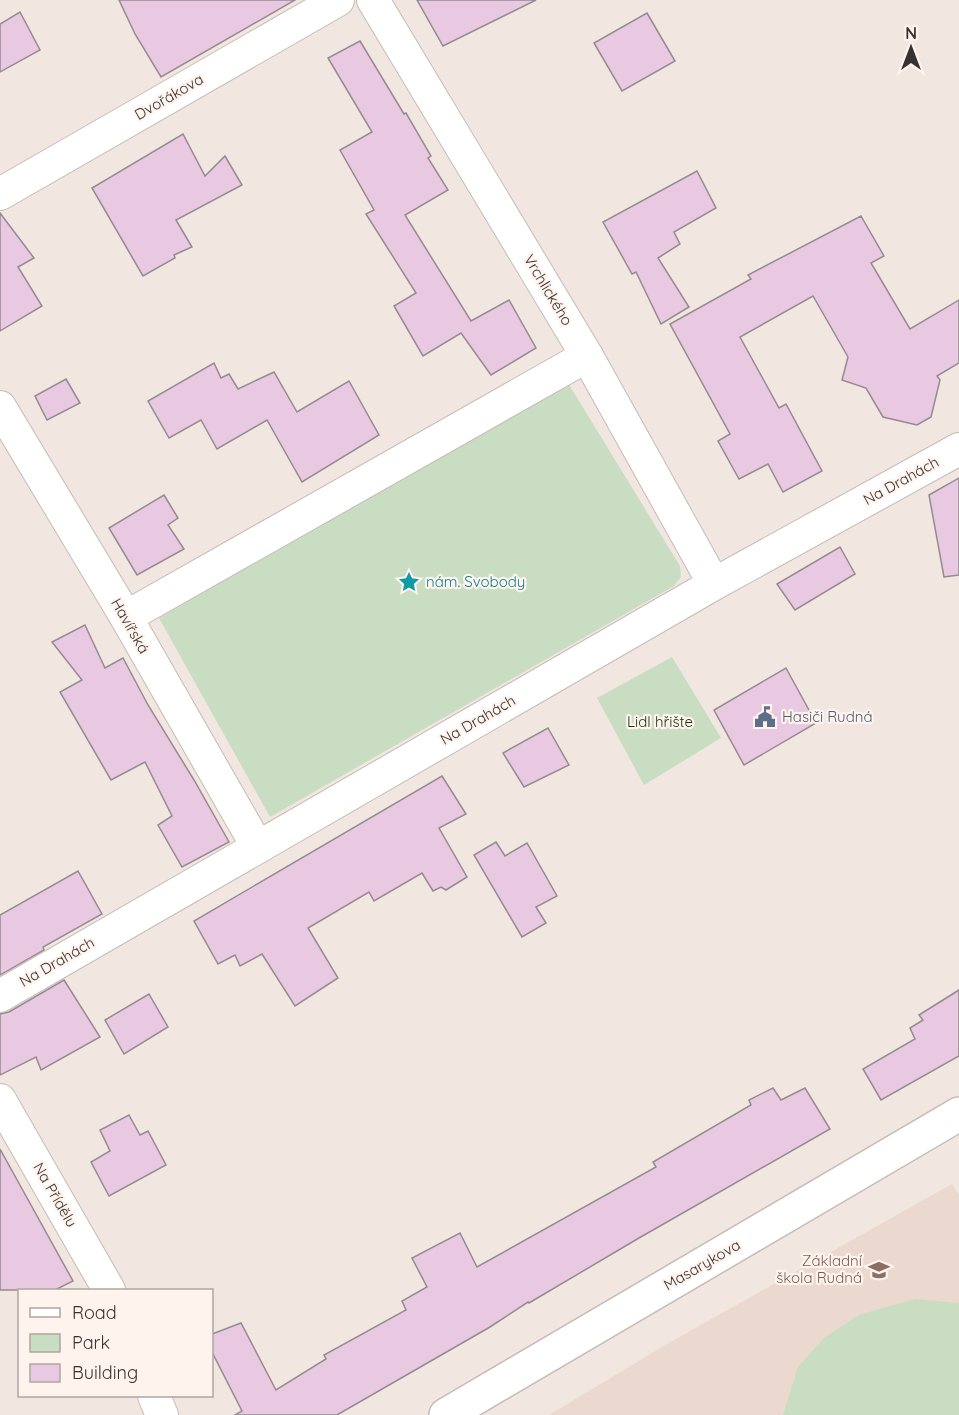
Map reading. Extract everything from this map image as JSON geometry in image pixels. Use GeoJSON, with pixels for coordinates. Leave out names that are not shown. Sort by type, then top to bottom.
{"type":"FeatureCollection","features":[{"type":"Feature","properties":{"kind":"main road","name":"Masarykova"},"geometry":{"type":"LineString","coordinates":[[446,1415],[959,1114]]}},
{"type":"Feature","properties":{"kind":"street","name":"Dvořákova"},"geometry":{"type":"LineString","coordinates":[[0,194],[338,0]]}},
{"type":"Feature","properties":{"kind":"street","name":"Vrchlického"},"geometry":{"type":"LineString","coordinates":[[373,0],[587,356],[714,584]]}},
{"type":"Feature","properties":{"kind":"street"},"geometry":{"type":"LineString","coordinates":[[126,617],[587,356]]}},
{"type":"Feature","properties":{"kind":"street","name":"Havířská"},"geometry":{"type":"LineString","coordinates":[[0,407],[126,617],[257,846]]}},
{"type":"Feature","properties":{"kind":"street","name":"Na Drahách"},"geometry":{"type":"LineString","coordinates":[[0,996],[714,584],[959,449]]}},
{"type":"Feature","properties":{"kind":"street","name":"Na Přídělu"},"geometry":{"type":"LineString","coordinates":[[0,1100],[108,1289]]}},
{"type":"Feature","properties":{"kind":"street"},"geometry":{"type":"LineString","coordinates":[[155,1397],[162,1415]]}},
{"type":"Feature","properties":{"kind":"shaded area","name":"Základní škola Rudná"},"geometry":{"type":"Polygon","coordinates":[[[952,1184],[959,1195],[959,1415],[549,1415],[667,1344],[952,1184]]]}},
{"type":"Feature","properties":{"kind":"green space","name":"nám. Svobody"},"geometry":{"type":"Polygon","coordinates":[[[568,383],[680,566],[681,577],[674,586],[270,817],[159,618],[568,383]]]}},
{"type":"Feature","properties":{"kind":"green space","name":"Lidl hřište"},"geometry":{"type":"Polygon","coordinates":[[[672,657],[721,738],[644,785],[597,698],[672,657]]]}},
{"type":"Feature","properties":{"kind":"green space"},"geometry":{"type":"Polygon","coordinates":[[[915,1299],[959,1303],[959,1415],[783,1415],[798,1367],[824,1338],[859,1315],[915,1299]]]}},
{"type":"Feature","properties":{"kind":"building"},"geometry":{"type":"Polygon","coordinates":[[[119,0],[295,0],[161,77],[135,34],[119,0]]]}},
{"type":"Feature","properties":{"kind":"building"},"geometry":{"type":"Polygon","coordinates":[[[417,0],[536,0],[443,46],[417,0]]]}},
{"type":"Feature","properties":{"kind":"building"},"geometry":{"type":"Polygon","coordinates":[[[20,12],[40,50],[0,72],[0,24],[20,12]]]}},
{"type":"Feature","properties":{"kind":"building"},"geometry":{"type":"Polygon","coordinates":[[[647,13],[675,61],[622,91],[594,43],[647,13]]]}},
{"type":"Feature","properties":{"kind":"building"},"geometry":{"type":"Polygon","coordinates":[[[360,41],[404,114],[406,113],[431,156],[428,158],[448,190],[405,215],[471,321],[509,300],[536,348],[491,375],[461,333],[423,356],[394,306],[416,293],[366,214],[374,210],[340,150],[372,132],[328,58],[360,41]]]}},
{"type":"Feature","properties":{"kind":"building"},"geometry":{"type":"Polygon","coordinates":[[[183,134],[205,176],[225,156],[242,185],[176,220],[192,247],[174,255],[175,258],[143,276],[92,188],[183,134]]]}},
{"type":"Feature","properties":{"kind":"building"},"geometry":{"type":"Polygon","coordinates":[[[697,171],[716,208],[674,232],[680,244],[658,258],[689,307],[661,324],[636,272],[632,274],[603,222],[697,171]]]}},
{"type":"Feature","properties":{"kind":"building"},"geometry":{"type":"Polygon","coordinates":[[[0,213],[34,258],[18,267],[42,306],[0,331],[0,213]]]}},
{"type":"Feature","properties":{"kind":"building"},"geometry":{"type":"Polygon","coordinates":[[[861,216],[884,256],[871,263],[910,329],[959,300],[959,363],[937,376],[940,380],[931,417],[917,425],[883,417],[866,388],[842,380],[848,357],[813,296],[740,337],[779,408],[786,404],[822,471],[783,492],[768,464],[739,479],[718,441],[730,434],[670,324],[751,279],[748,275],[861,216]]]}},
{"type":"Feature","properties":{"kind":"building"},"geometry":{"type":"Polygon","coordinates":[[[214,363],[221,378],[229,374],[238,389],[274,372],[297,412],[349,381],[379,435],[302,482],[267,420],[217,449],[201,420],[169,438],[148,401],[214,363]]]}},
{"type":"Feature","properties":{"kind":"building"},"geometry":{"type":"Polygon","coordinates":[[[66,379],[80,403],[47,420],[35,396],[66,379]]]}},
{"type":"Feature","properties":{"kind":"building"},"geometry":{"type":"Polygon","coordinates":[[[959,478],[959,575],[944,577],[929,495],[959,478]]]}},
{"type":"Feature","properties":{"kind":"building"},"geometry":{"type":"Polygon","coordinates":[[[164,495],[178,518],[168,525],[184,549],[137,575],[109,528],[164,495]]]}},
{"type":"Feature","properties":{"kind":"building"},"geometry":{"type":"Polygon","coordinates":[[[840,547],[855,574],[795,610],[777,584],[840,547]]]}},
{"type":"Feature","properties":{"kind":"building"},"geometry":{"type":"Polygon","coordinates":[[[85,625],[105,668],[123,658],[229,842],[182,867],[158,825],[172,816],[145,762],[111,780],[60,692],[82,680],[52,642],[85,625]]]}},
{"type":"Feature","properties":{"kind":"building","name":"Hasiči Rudná"},"geometry":{"type":"Polygon","coordinates":[[[786,668],[816,723],[744,765],[714,710],[786,668]]]}},
{"type":"Feature","properties":{"kind":"building"},"geometry":{"type":"Polygon","coordinates":[[[548,728],[569,765],[524,787],[503,753],[548,728]]]}},
{"type":"Feature","properties":{"kind":"building"},"geometry":{"type":"Polygon","coordinates":[[[442,776],[466,814],[439,828],[467,877],[446,890],[441,887],[433,891],[422,873],[374,901],[369,892],[308,928],[338,978],[295,1006],[262,954],[240,966],[235,955],[218,964],[194,921],[442,776]]]}},
{"type":"Feature","properties":{"kind":"building"},"geometry":{"type":"Polygon","coordinates":[[[496,842],[505,856],[527,843],[557,896],[536,907],[546,923],[522,937],[474,855],[496,842]]]}},
{"type":"Feature","properties":{"kind":"building"},"geometry":{"type":"Polygon","coordinates":[[[78,871],[102,914],[43,947],[44,950],[0,975],[0,915],[78,871]]]}},
{"type":"Feature","properties":{"kind":"building"},"geometry":{"type":"Polygon","coordinates":[[[64,980],[100,1037],[41,1070],[36,1057],[0,1075],[0,1014],[9,1012],[64,980]]]}},
{"type":"Feature","properties":{"kind":"building"},"geometry":{"type":"Polygon","coordinates":[[[959,990],[959,1056],[881,1100],[863,1069],[915,1039],[910,1028],[923,1020],[919,1015],[959,990]]]}},
{"type":"Feature","properties":{"kind":"building"},"geometry":{"type":"Polygon","coordinates":[[[149,994],[168,1027],[124,1054],[105,1020],[149,994]]]}},
{"type":"Feature","properties":{"kind":"building"},"geometry":{"type":"Polygon","coordinates":[[[773,1088],[781,1100],[805,1088],[830,1129],[528,1302],[490,1327],[337,1415],[235,1415],[242,1411],[213,1354],[213,1334],[241,1323],[276,1390],[326,1359],[324,1355],[406,1310],[402,1301],[427,1287],[412,1258],[460,1233],[477,1267],[656,1167],[653,1162],[751,1105],[749,1100],[773,1088]]]}},
{"type":"Feature","properties":{"kind":"building"},"geometry":{"type":"Polygon","coordinates":[[[129,1115],[140,1135],[148,1131],[166,1165],[109,1196],[91,1162],[110,1151],[100,1130],[129,1115]]]}},
{"type":"Feature","properties":{"kind":"building"},"geometry":{"type":"Polygon","coordinates":[[[0,1149],[73,1281],[57,1289],[0,1290],[0,1149]]]}},
{"type":"Feature","properties":{"kind":"place","name":"nám. Svobody"},"geometry":{"type":"Point","coordinates":[409,582]}},
{"type":"Feature","properties":{"kind":"place","name":"Hasiči Rudná"},"geometry":{"type":"Point","coordinates":[765,717]}},
{"type":"Feature","properties":{"kind":"place","name":"Základní škola Rudná"},"geometry":{"type":"Point","coordinates":[879,1270]}}]}
